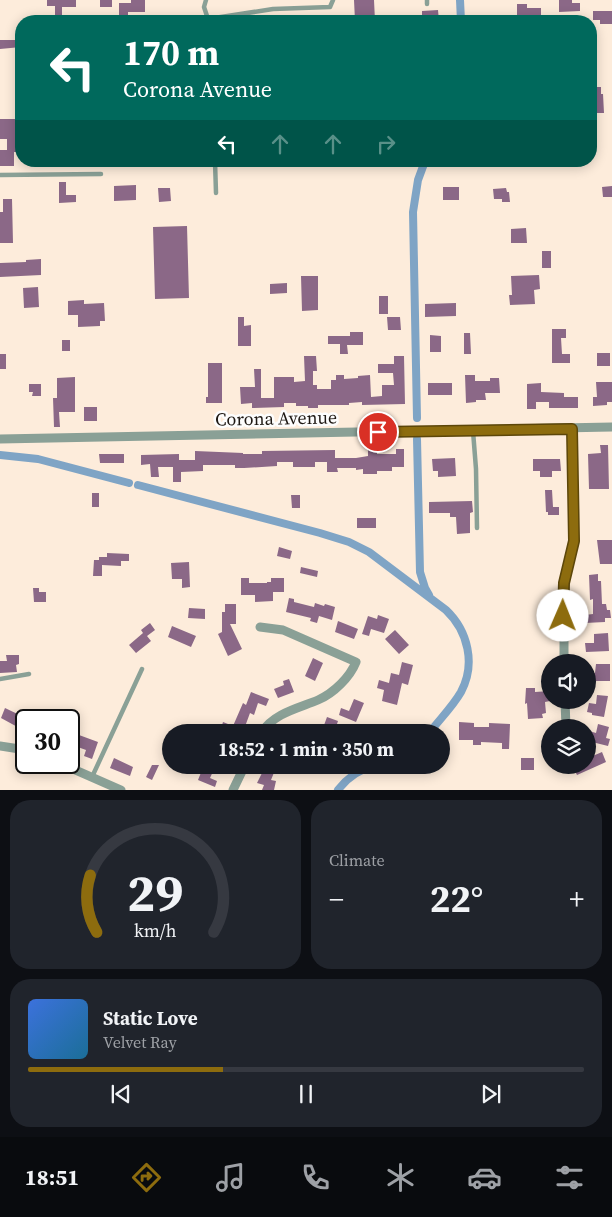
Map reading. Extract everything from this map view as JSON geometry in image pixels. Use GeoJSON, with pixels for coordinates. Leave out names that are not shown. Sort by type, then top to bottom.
{"type":"FeatureCollection","features":[{"type":"Feature","properties":{"kind":"street","name":"Corona Avenue"},"geometry":{"type":"LineString","coordinates":[[0,439],[612,427]]}},
{"type":"Feature","properties":{"kind":"street"},"geometry":{"type":"LineString","coordinates":[[564,654],[564,583],[574,541],[572,429]]}},
{"type":"Feature","properties":{"kind":"street"},"geometry":{"type":"LineString","coordinates":[[260,627],[283,630],[356,662],[352,671],[332,692],[320,699],[287,712],[269,724]]}},
{"type":"Feature","properties":{"kind":"street"},"geometry":{"type":"LineString","coordinates":[[0,746],[15,748]]}},
{"type":"Feature","properties":{"kind":"street"},"geometry":{"type":"LineString","coordinates":[[80,772],[121,790]]}},
{"type":"Feature","properties":{"kind":"street"},"geometry":{"type":"LineString","coordinates":[[233,790],[241,774]]}},
{"type":"Feature","properties":{"kind":"lane"},"geometry":{"type":"LineString","coordinates":[[206,0],[204,7],[206,15]]}},
{"type":"Feature","properties":{"kind":"lane"},"geometry":{"type":"LineString","coordinates":[[238,15],[274,9],[330,7],[333,0]]}},
{"type":"Feature","properties":{"kind":"lane"},"geometry":{"type":"LineString","coordinates":[[215,167],[216,193]]}},
{"type":"Feature","properties":{"kind":"lane"},"geometry":{"type":"LineString","coordinates":[[0,175],[101,174]]}},
{"type":"Feature","properties":{"kind":"lane"},"geometry":{"type":"LineString","coordinates":[[472,431],[476,468],[477,528]]}},
{"type":"Feature","properties":{"kind":"lane"},"geometry":{"type":"LineString","coordinates":[[92,777],[142,669]]}},
{"type":"Feature","properties":{"kind":"lane"},"geometry":{"type":"LineString","coordinates":[[0,679],[29,674]]}},
{"type":"Feature","properties":{"kind":"building"},"geometry":{"type":"Polygon","coordinates":[[[47,0],[76,0],[76,7],[62,7],[62,15],[55,15],[55,6],[47,6],[47,0]]]}},
{"type":"Feature","properties":{"kind":"building"},"geometry":{"type":"Polygon","coordinates":[[[100,0],[112,0],[112,7],[100,7],[100,0]]]}},
{"type":"Feature","properties":{"kind":"building"},"geometry":{"type":"Polygon","coordinates":[[[131,0],[145,0],[145,12],[128,12],[128,15],[119,15],[119,3],[131,3],[131,0]]]}},
{"type":"Feature","properties":{"kind":"building"},"geometry":{"type":"Polygon","coordinates":[[[354,0],[374,0],[375,15],[355,15],[354,0]]]}},
{"type":"Feature","properties":{"kind":"building"},"geometry":{"type":"Polygon","coordinates":[[[559,0],[572,0],[572,3],[580,3],[580,11],[559,12],[559,0]]]}},
{"type":"Feature","properties":{"kind":"building"},"geometry":{"type":"Polygon","coordinates":[[[517,4],[527,4],[527,8],[541,8],[541,15],[517,15],[517,4]]]}},
{"type":"Feature","properties":{"kind":"building"},"geometry":{"type":"Polygon","coordinates":[[[438,10],[438,15],[422,15],[422,11],[438,10]]]}},
{"type":"Feature","properties":{"kind":"building"},"geometry":{"type":"Polygon","coordinates":[[[593,11],[612,11],[612,24],[600,24],[600,20],[597,20],[597,15],[593,15],[593,11]]]}},
{"type":"Feature","properties":{"kind":"building"},"geometry":{"type":"Polygon","coordinates":[[[0,40],[15,40],[15,48],[0,49],[0,40]]]}},
{"type":"Feature","properties":{"kind":"building"},"geometry":{"type":"Polygon","coordinates":[[[597,87],[601,87],[601,94],[603,94],[604,113],[597,113],[597,87]]]}},
{"type":"Feature","properties":{"kind":"building"},"geometry":{"type":"Polygon","coordinates":[[[0,119],[15,119],[14,166],[0,166],[0,150],[7,150],[7,139],[0,139],[0,119]]]}},
{"type":"Feature","properties":{"kind":"building"},"geometry":{"type":"Polygon","coordinates":[[[59,182],[66,182],[66,195],[76,195],[76,202],[59,203],[59,182]]]}},
{"type":"Feature","properties":{"kind":"building"},"geometry":{"type":"Polygon","coordinates":[[[136,185],[136,200],[114,201],[114,186],[136,185]]]}},
{"type":"Feature","properties":{"kind":"building"},"geometry":{"type":"Polygon","coordinates":[[[612,186],[612,197],[603,197],[602,187],[612,186]]]}},
{"type":"Feature","properties":{"kind":"building"},"geometry":{"type":"Polygon","coordinates":[[[443,187],[459,187],[459,200],[443,200],[443,187]]]}},
{"type":"Feature","properties":{"kind":"building"},"geometry":{"type":"Polygon","coordinates":[[[158,188],[170,188],[171,201],[159,202],[158,188]]]}},
{"type":"Feature","properties":{"kind":"building"},"geometry":{"type":"Polygon","coordinates":[[[506,188],[507,192],[509,192],[510,202],[494,199],[493,189],[506,188]]]}},
{"type":"Feature","properties":{"kind":"building"},"geometry":{"type":"Polygon","coordinates":[[[3,199],[12,199],[13,243],[0,243],[0,212],[3,212],[3,199]]]}},
{"type":"Feature","properties":{"kind":"building"},"geometry":{"type":"Polygon","coordinates":[[[187,226],[189,298],[155,299],[153,227],[187,226]]]}},
{"type":"Feature","properties":{"kind":"building"},"geometry":{"type":"Polygon","coordinates":[[[526,228],[527,243],[511,243],[511,229],[526,228]]]}},
{"type":"Feature","properties":{"kind":"building"},"geometry":{"type":"Polygon","coordinates":[[[542,251],[551,251],[551,268],[542,268],[542,251]]]}},
{"type":"Feature","properties":{"kind":"building"},"geometry":{"type":"Polygon","coordinates":[[[41,259],[41,275],[0,277],[0,263],[26,262],[26,260],[41,259]]]}},
{"type":"Feature","properties":{"kind":"building"},"geometry":{"type":"Polygon","coordinates":[[[539,275],[540,289],[534,290],[535,304],[510,305],[509,295],[512,295],[511,276],[539,275]]]}},
{"type":"Feature","properties":{"kind":"building"},"geometry":{"type":"Polygon","coordinates":[[[301,276],[318,276],[318,310],[302,311],[301,276]]]}},
{"type":"Feature","properties":{"kind":"building"},"geometry":{"type":"Polygon","coordinates":[[[287,283],[287,293],[270,294],[270,284],[287,283]]]}},
{"type":"Feature","properties":{"kind":"building"},"geometry":{"type":"Polygon","coordinates":[[[38,287],[39,307],[24,308],[23,288],[38,287]]]}},
{"type":"Feature","properties":{"kind":"building"},"geometry":{"type":"Polygon","coordinates":[[[379,296],[388,296],[388,314],[379,314],[379,296]]]}},
{"type":"Feature","properties":{"kind":"building"},"geometry":{"type":"Polygon","coordinates":[[[84,300],[84,304],[104,303],[105,321],[100,321],[100,326],[78,327],[78,315],[68,315],[68,301],[84,300]]]}},
{"type":"Feature","properties":{"kind":"building"},"geometry":{"type":"Polygon","coordinates":[[[456,303],[456,316],[425,317],[425,304],[456,303]]]}},
{"type":"Feature","properties":{"kind":"building"},"geometry":{"type":"Polygon","coordinates":[[[238,317],[244,317],[244,326],[251,325],[251,346],[238,346],[238,317]]]}},
{"type":"Feature","properties":{"kind":"building"},"geometry":{"type":"Polygon","coordinates":[[[387,317],[400,317],[401,330],[388,330],[387,317]]]}},
{"type":"Feature","properties":{"kind":"building"},"geometry":{"type":"Polygon","coordinates":[[[552,329],[566,329],[566,338],[561,338],[562,354],[570,354],[570,363],[552,363],[552,329]]]}},
{"type":"Feature","properties":{"kind":"building"},"geometry":{"type":"Polygon","coordinates":[[[350,332],[363,332],[363,345],[347,345],[348,354],[340,354],[340,344],[328,344],[328,336],[350,336],[350,332]]]}},
{"type":"Feature","properties":{"kind":"building"},"geometry":{"type":"Polygon","coordinates":[[[464,333],[470,333],[471,354],[464,354],[464,333]]]}},
{"type":"Feature","properties":{"kind":"building"},"geometry":{"type":"Polygon","coordinates":[[[430,335],[441,336],[441,352],[430,352],[430,335]]]}},
{"type":"Feature","properties":{"kind":"building"},"geometry":{"type":"Polygon","coordinates":[[[62,340],[70,340],[70,351],[62,351],[62,340]]]}},
{"type":"Feature","properties":{"kind":"building"},"geometry":{"type":"Polygon","coordinates":[[[597,353],[610,353],[610,366],[597,366],[597,353]]]}},
{"type":"Feature","properties":{"kind":"building"},"geometry":{"type":"Polygon","coordinates":[[[0,354],[6,354],[6,369],[0,369],[0,354]]]}},
{"type":"Feature","properties":{"kind":"building"},"geometry":{"type":"Polygon","coordinates":[[[304,356],[316,356],[317,371],[313,371],[313,385],[317,385],[317,389],[331,389],[331,380],[336,380],[336,375],[344,375],[344,379],[370,375],[371,397],[382,396],[382,385],[394,385],[393,373],[378,373],[378,364],[394,364],[394,356],[404,356],[405,404],[362,405],[362,402],[349,403],[349,405],[318,405],[318,408],[308,408],[308,406],[296,406],[296,403],[284,403],[284,407],[252,408],[252,403],[241,404],[240,387],[255,387],[254,369],[261,369],[261,398],[274,398],[274,377],[294,377],[294,382],[305,381],[304,356]]]}},
{"type":"Feature","properties":{"kind":"building"},"geometry":{"type":"Polygon","coordinates":[[[208,363],[222,363],[222,403],[206,403],[206,397],[208,397],[208,363]]]}},
{"type":"Feature","properties":{"kind":"building"},"geometry":{"type":"Polygon","coordinates":[[[465,375],[475,375],[475,381],[490,381],[490,378],[499,378],[500,393],[485,393],[486,400],[466,403],[465,375]]]}},
{"type":"Feature","properties":{"kind":"building"},"geometry":{"type":"Polygon","coordinates":[[[75,377],[75,412],[59,412],[60,427],[54,427],[53,398],[57,398],[57,378],[75,377]]]}},
{"type":"Feature","properties":{"kind":"building"},"geometry":{"type":"Polygon","coordinates":[[[596,382],[612,382],[612,402],[607,402],[607,405],[593,406],[593,397],[597,397],[596,382]]]}},
{"type":"Feature","properties":{"kind":"building"},"geometry":{"type":"Polygon","coordinates":[[[428,383],[452,383],[452,395],[428,395],[428,383]]]}},
{"type":"Feature","properties":{"kind":"building"},"geometry":{"type":"Polygon","coordinates":[[[541,383],[541,392],[564,393],[564,397],[578,397],[578,408],[549,408],[549,402],[536,402],[536,409],[527,409],[527,384],[541,383]]]}},
{"type":"Feature","properties":{"kind":"building"},"geometry":{"type":"Polygon","coordinates":[[[29,384],[41,384],[41,396],[32,396],[33,392],[29,392],[29,384]]]}},
{"type":"Feature","properties":{"kind":"building"},"geometry":{"type":"Polygon","coordinates":[[[84,407],[97,407],[97,421],[84,421],[84,407]]]}},
{"type":"Feature","properties":{"kind":"building"},"geometry":{"type":"Polygon","coordinates":[[[600,445],[608,445],[609,489],[589,489],[588,454],[601,453],[600,445]]]}},
{"type":"Feature","properties":{"kind":"building"},"geometry":{"type":"Polygon","coordinates":[[[368,449],[377,449],[377,454],[396,454],[396,449],[404,449],[404,467],[392,467],[392,471],[377,471],[377,474],[363,474],[363,469],[356,470],[356,468],[337,468],[338,472],[327,472],[327,462],[315,462],[315,467],[293,467],[293,462],[277,462],[277,466],[244,468],[235,468],[235,465],[203,465],[203,471],[181,472],[181,482],[173,482],[173,467],[158,467],[159,477],[151,477],[150,464],[141,465],[141,455],[179,454],[179,460],[195,460],[195,451],[262,454],[262,451],[335,450],[335,458],[356,458],[368,456],[368,449]]]}},
{"type":"Feature","properties":{"kind":"building"},"geometry":{"type":"Polygon","coordinates":[[[99,454],[124,454],[124,463],[100,463],[99,454]]]}},
{"type":"Feature","properties":{"kind":"building"},"geometry":{"type":"Polygon","coordinates":[[[455,458],[456,476],[438,477],[438,471],[433,471],[432,459],[455,458]]]}},
{"type":"Feature","properties":{"kind":"building"},"geometry":{"type":"Polygon","coordinates":[[[533,459],[560,459],[561,471],[552,471],[552,477],[540,477],[540,471],[533,471],[533,459]]]}},
{"type":"Feature","properties":{"kind":"building"},"geometry":{"type":"Polygon","coordinates":[[[545,490],[552,490],[553,507],[559,507],[559,515],[548,515],[548,512],[546,512],[545,490]]]}},
{"type":"Feature","properties":{"kind":"building"},"geometry":{"type":"Polygon","coordinates":[[[92,493],[99,493],[99,507],[92,507],[92,493]]]}},
{"type":"Feature","properties":{"kind":"building"},"geometry":{"type":"Polygon","coordinates":[[[291,495],[300,495],[300,508],[292,508],[291,495]]]}},
{"type":"Feature","properties":{"kind":"building"},"geometry":{"type":"Polygon","coordinates":[[[472,501],[473,512],[470,513],[470,533],[457,534],[456,517],[450,517],[450,513],[429,513],[429,502],[472,501]]]}},
{"type":"Feature","properties":{"kind":"building"},"geometry":{"type":"Polygon","coordinates":[[[357,518],[376,518],[376,528],[357,528],[357,518]]]}},
{"type":"Feature","properties":{"kind":"building"},"geometry":{"type":"Polygon","coordinates":[[[597,540],[612,540],[612,564],[600,564],[597,540]]]}},
{"type":"Feature","properties":{"kind":"building"},"geometry":{"type":"Polygon","coordinates":[[[279,547],[292,551],[290,559],[277,556],[279,547]]]}},
{"type":"Feature","properties":{"kind":"building"},"geometry":{"type":"Polygon","coordinates":[[[107,553],[129,554],[129,561],[121,561],[121,566],[102,565],[102,576],[93,576],[94,560],[99,560],[99,557],[107,557],[107,553]]]}},
{"type":"Feature","properties":{"kind":"building"},"geometry":{"type":"Polygon","coordinates":[[[189,562],[190,587],[182,588],[182,579],[172,579],[171,563],[189,562]]]}},
{"type":"Feature","properties":{"kind":"building"},"geometry":{"type":"Polygon","coordinates":[[[301,567],[318,571],[317,577],[300,573],[301,567]]]}},
{"type":"Feature","properties":{"kind":"building"},"geometry":{"type":"Polygon","coordinates":[[[598,574],[598,581],[601,581],[602,604],[606,604],[607,610],[610,610],[611,618],[605,618],[605,622],[585,623],[585,615],[593,614],[593,599],[590,600],[589,575],[598,574]]]}},
{"type":"Feature","properties":{"kind":"building"},"geometry":{"type":"Polygon","coordinates":[[[241,578],[249,578],[249,583],[267,583],[271,582],[271,578],[284,578],[284,592],[273,592],[273,601],[255,602],[255,595],[241,595],[241,578]]]}},
{"type":"Feature","properties":{"kind":"building"},"geometry":{"type":"Polygon","coordinates":[[[33,588],[39,588],[39,592],[46,592],[46,602],[34,602],[33,588]]]}},
{"type":"Feature","properties":{"kind":"building"},"geometry":{"type":"Polygon","coordinates":[[[289,598],[294,599],[294,602],[314,607],[315,603],[335,607],[332,620],[319,616],[317,623],[310,621],[311,618],[286,612],[289,598]]]}},
{"type":"Feature","properties":{"kind":"building"},"geometry":{"type":"Polygon","coordinates":[[[225,604],[236,604],[236,624],[230,624],[242,649],[228,656],[218,634],[222,632],[222,612],[225,612],[225,604]]]}},
{"type":"Feature","properties":{"kind":"building"},"geometry":{"type":"Polygon","coordinates":[[[189,608],[205,609],[205,619],[188,618],[189,608]]]}},
{"type":"Feature","properties":{"kind":"building"},"geometry":{"type":"Polygon","coordinates":[[[378,615],[389,619],[384,633],[371,629],[369,636],[362,634],[368,616],[377,619],[378,615]]]}},
{"type":"Feature","properties":{"kind":"building"},"geometry":{"type":"Polygon","coordinates":[[[338,621],[358,629],[354,639],[335,632],[338,621]]]}},
{"type":"Feature","properties":{"kind":"building"},"geometry":{"type":"Polygon","coordinates":[[[150,623],[155,630],[147,636],[151,641],[136,653],[129,645],[143,633],[141,630],[150,623]]]}},
{"type":"Feature","properties":{"kind":"building"},"geometry":{"type":"Polygon","coordinates":[[[172,626],[196,636],[191,647],[168,637],[172,626]]]}},
{"type":"Feature","properties":{"kind":"building"},"geometry":{"type":"Polygon","coordinates":[[[395,630],[409,645],[399,654],[385,639],[395,630]]]}},
{"type":"Feature","properties":{"kind":"building"},"geometry":{"type":"Polygon","coordinates":[[[608,633],[609,651],[586,652],[585,643],[594,643],[594,634],[608,633]]]}},
{"type":"Feature","properties":{"kind":"building"},"geometry":{"type":"Polygon","coordinates":[[[6,655],[19,655],[19,664],[16,665],[17,672],[0,673],[0,661],[7,661],[6,655]]]}},
{"type":"Feature","properties":{"kind":"building"},"geometry":{"type":"Polygon","coordinates":[[[313,658],[323,663],[315,681],[305,676],[313,658]]]}},
{"type":"Feature","properties":{"kind":"building"},"geometry":{"type":"Polygon","coordinates":[[[402,662],[413,665],[408,685],[402,683],[397,705],[382,701],[384,690],[377,688],[379,680],[389,683],[391,673],[399,675],[402,662]]]}},
{"type":"Feature","properties":{"kind":"building"},"geometry":{"type":"Polygon","coordinates":[[[596,664],[610,664],[610,681],[596,681],[596,664]]]}},
{"type":"Feature","properties":{"kind":"building"},"geometry":{"type":"Polygon","coordinates":[[[289,679],[294,692],[278,698],[274,689],[284,685],[283,681],[289,679]]]}},
{"type":"Feature","properties":{"kind":"building"},"geometry":{"type":"Polygon","coordinates":[[[526,688],[535,688],[535,692],[541,692],[541,709],[546,709],[546,713],[542,714],[543,718],[528,719],[527,703],[525,704],[526,688]]]}},
{"type":"Feature","properties":{"kind":"building"},"geometry":{"type":"Polygon","coordinates":[[[251,692],[269,699],[266,706],[258,703],[254,715],[250,713],[246,724],[234,724],[243,703],[246,705],[251,692]]]}},
{"type":"Feature","properties":{"kind":"building"},"geometry":{"type":"Polygon","coordinates":[[[597,695],[608,696],[604,717],[587,712],[588,709],[596,709],[597,695]]]}},
{"type":"Feature","properties":{"kind":"building"},"geometry":{"type":"Polygon","coordinates":[[[354,699],[364,703],[356,722],[339,715],[341,708],[349,711],[354,699]]]}},
{"type":"Feature","properties":{"kind":"building"},"geometry":{"type":"Polygon","coordinates":[[[5,708],[15,713],[15,726],[1,718],[5,708]]]}},
{"type":"Feature","properties":{"kind":"building"},"geometry":{"type":"Polygon","coordinates":[[[327,717],[338,721],[337,724],[324,724],[327,717]]]}},
{"type":"Feature","properties":{"kind":"building"},"geometry":{"type":"Polygon","coordinates":[[[459,722],[474,723],[474,727],[489,727],[489,723],[510,724],[509,749],[502,749],[502,743],[481,742],[481,745],[473,745],[473,740],[459,740],[459,722]]]}},
{"type":"Feature","properties":{"kind":"building"},"geometry":{"type":"Polygon","coordinates":[[[598,724],[609,727],[606,738],[610,739],[608,746],[596,743],[598,724]]]}},
{"type":"Feature","properties":{"kind":"building"},"geometry":{"type":"Polygon","coordinates":[[[80,735],[98,742],[92,759],[84,756],[86,750],[80,748],[80,735]]]}},
{"type":"Feature","properties":{"kind":"building"},"geometry":{"type":"Polygon","coordinates":[[[602,752],[606,762],[596,766],[596,755],[602,752]]]}},
{"type":"Feature","properties":{"kind":"building"},"geometry":{"type":"Polygon","coordinates":[[[114,758],[133,767],[130,776],[110,768],[114,758]]]}},
{"type":"Feature","properties":{"kind":"building"},"geometry":{"type":"Polygon","coordinates":[[[521,758],[534,758],[534,770],[521,770],[521,758]]]}},
{"type":"Feature","properties":{"kind":"building"},"geometry":{"type":"Polygon","coordinates":[[[152,765],[159,765],[152,780],[146,777],[152,765]]]}},
{"type":"Feature","properties":{"kind":"building"},"geometry":{"type":"Polygon","coordinates":[[[200,774],[212,774],[210,778],[217,781],[215,787],[198,780],[200,774]]]}},
{"type":"Feature","properties":{"kind":"building"},"geometry":{"type":"Polygon","coordinates":[[[262,774],[273,774],[271,780],[276,781],[274,790],[262,790],[264,785],[257,783],[262,774]]]}},
{"type":"Feature","properties":{"kind":"waterway"},"geometry":{"type":"LineString","coordinates":[[460,0],[461,15]]}},
{"type":"Feature","properties":{"kind":"waterway"},"geometry":{"type":"LineString","coordinates":[[417,418],[413,212],[418,180],[423,167]]}},
{"type":"Feature","properties":{"kind":"waterway"},"geometry":{"type":"LineString","coordinates":[[417,439],[420,572],[429,595]]}},
{"type":"Feature","properties":{"kind":"waterway"},"geometry":{"type":"LineString","coordinates":[[0,455],[38,459],[129,483]]}},
{"type":"Feature","properties":{"kind":"waterway"},"geometry":{"type":"LineString","coordinates":[[138,485],[349,542],[369,552],[446,610],[460,628],[469,659],[466,681],[461,692],[436,724]]}},
{"type":"Feature","properties":{"kind":"waterway"},"geometry":{"type":"LineString","coordinates":[[338,790],[355,774]]}},
{"type":"Feature","properties":{"kind":"route"},"geometry":{"type":"LineString","coordinates":[[378,432],[572,429],[574,541],[564,583],[563,616]]}}]}
